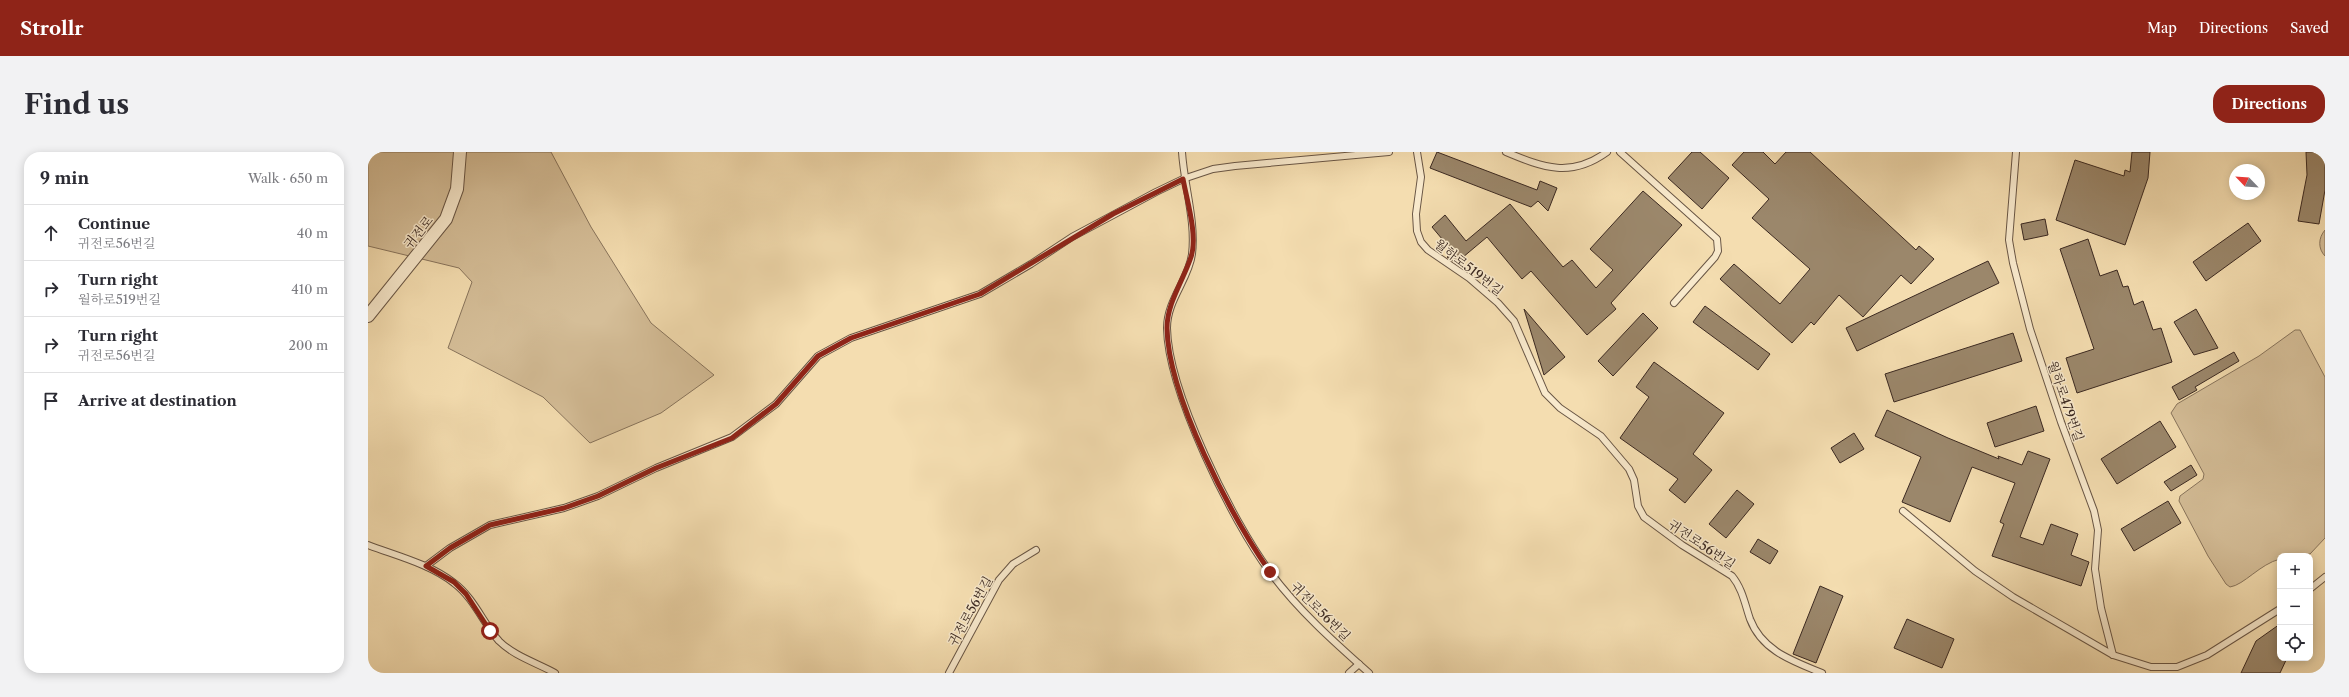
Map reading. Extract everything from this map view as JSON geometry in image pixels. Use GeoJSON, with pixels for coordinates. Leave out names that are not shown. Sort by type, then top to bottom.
{"type":"FeatureCollection","features":[{"type":"Feature","properties":{"kind":"street","name":"귀전로"},"geometry":{"type":"LineString","coordinates":[[368,316],[446,219],[457,189],[460,152]]}},
{"type":"Feature","properties":{"kind":"lane","name":"귀전로56번길"},"geometry":{"type":"LineString","coordinates":[[1182,152],[1183,179],[1192,230],[1192,255],[1171,305],[1167,327],[1170,353],[1183,400],[1205,452],[1252,546],[1290,597],[1369,673]]}},
{"type":"Feature","properties":{"kind":"lane"},"geometry":{"type":"LineString","coordinates":[[426,566],[450,548],[490,525],[564,508],[598,496],[656,468],[732,438],[776,404],[818,356],[833,347],[857,336],[980,294],[1113,214],[1183,179],[1213,169],[1235,166],[1389,152]]}},
{"type":"Feature","properties":{"kind":"lane","name":"월하로519번길"},"geometry":{"type":"LineString","coordinates":[[1417,152],[1422,177],[1416,214],[1417,231],[1421,242],[1428,250],[1475,283],[1498,303],[1514,321],[1545,393],[1560,408],[1601,436],[1629,469],[1634,480],[1638,506],[1644,517]]}},
{"type":"Feature","properties":{"kind":"lane"},"geometry":{"type":"LineString","coordinates":[[1506,152],[1532,163],[1564,169],[1578,167],[1607,152]]}},
{"type":"Feature","properties":{"kind":"lane"},"geometry":{"type":"LineString","coordinates":[[1620,152],[1717,239],[1718,251],[1715,257],[1674,304]]}},
{"type":"Feature","properties":{"kind":"lane","name":"월하로479번길"},"geometry":{"type":"LineString","coordinates":[[2016,152],[2009,240],[2013,263],[2030,329],[2096,516],[2098,530],[2095,569],[2101,608],[2113,654]]}},
{"type":"Feature","properties":{"kind":"lane"},"geometry":{"type":"LineString","coordinates":[[1903,511],[1993,584],[2113,654],[2151,667],[2177,667],[2208,655],[2277,611]]}},
{"type":"Feature","properties":{"kind":"lane","name":"귀전로56번길"},"geometry":{"type":"LineString","coordinates":[[1644,517],[1682,545],[1732,576],[1737,582],[1758,636],[1767,645],[1791,660],[1822,673]]}},
{"type":"Feature","properties":{"kind":"lane"},"geometry":{"type":"LineString","coordinates":[[368,545],[426,566],[454,582],[466,594],[490,631],[501,642],[516,653],[555,673]]}},
{"type":"Feature","properties":{"kind":"lane","name":"귀전로56번길"},"geometry":{"type":"LineString","coordinates":[[948,673],[999,580],[1013,564],[1036,550]]}},
{"type":"Feature","properties":{"kind":"lane"},"geometry":{"type":"LineString","coordinates":[[2313,587],[2325,577]]}},
{"type":"Feature","properties":{"kind":"lane"},"geometry":{"type":"LineString","coordinates":[[1349,673],[1359,664]]}},
{"type":"Feature","properties":{"kind":"shaded area"},"geometry":{"type":"Polygon","coordinates":[[[368,152],[551,152],[591,227],[651,323],[714,375],[661,413],[590,443],[543,397],[448,348],[472,282],[459,268],[368,246],[368,152]]]}},
{"type":"Feature","properties":{"kind":"shaded area"},"geometry":{"type":"Polygon","coordinates":[[[2325,230],[2325,256],[2320,247],[2320,240],[2325,230]]]}},
{"type":"Feature","properties":{"kind":"shaded area"},"geometry":{"type":"Polygon","coordinates":[[[2295,330],[2300,330],[2325,377],[2325,538],[2311,553],[2277,553],[2277,560],[2266,565],[2241,582],[2230,587],[2226,584],[2208,556],[2179,501],[2180,496],[2203,479],[2204,474],[2171,413],[2177,404],[2259,356],[2295,330]]]}},
{"type":"Feature","properties":{"kind":"building"},"geometry":{"type":"Polygon","coordinates":[[[1437,152],[1537,190],[1540,181],[1557,188],[1548,211],[1538,201],[1531,207],[1430,168],[1437,152]]]}},
{"type":"Feature","properties":{"kind":"building"},"geometry":{"type":"Polygon","coordinates":[[[1692,152],[1700,152],[1729,178],[1702,209],[1668,178],[1692,152]]]}},
{"type":"Feature","properties":{"kind":"building"},"geometry":{"type":"Polygon","coordinates":[[[1744,152],[1763,152],[1775,164],[1786,152],[1810,152],[1916,250],[1919,246],[1934,259],[1911,284],[1901,275],[1863,317],[1839,295],[1814,325],[1811,322],[1792,343],[1720,279],[1734,264],[1780,304],[1810,269],[1752,218],[1769,199],[1732,165],[1744,152]]]}},
{"type":"Feature","properties":{"kind":"building"},"geometry":{"type":"Polygon","coordinates":[[[2132,152],[2150,152],[2148,178],[2125,245],[2056,220],[2075,160],[2124,176],[2125,170],[2130,172],[2132,152]]]}},
{"type":"Feature","properties":{"kind":"building"},"geometry":{"type":"Polygon","coordinates":[[[2306,152],[2325,152],[2325,190],[2319,224],[2298,221],[2307,175],[2306,152]]]}},
{"type":"Feature","properties":{"kind":"building"},"geometry":{"type":"Polygon","coordinates":[[[1643,191],[1682,225],[1611,303],[1616,309],[1587,335],[1531,271],[1522,279],[1487,237],[1456,263],[1447,257],[1453,252],[1432,227],[1445,215],[1466,241],[1510,204],[1563,267],[1572,260],[1596,288],[1613,270],[1590,249],[1643,191]]]}},
{"type":"Feature","properties":{"kind":"building"},"geometry":{"type":"Polygon","coordinates":[[[2045,219],[2048,235],[2024,240],[2021,224],[2045,219]]]}},
{"type":"Feature","properties":{"kind":"building"},"geometry":{"type":"Polygon","coordinates":[[[2248,223],[2261,241],[2206,281],[2193,262],[2248,223]]]}},
{"type":"Feature","properties":{"kind":"building"},"geometry":{"type":"Polygon","coordinates":[[[2088,239],[2100,276],[2117,270],[2123,287],[2128,286],[2134,305],[2143,301],[2153,330],[2161,328],[2172,362],[2077,393],[2066,358],[2094,349],[2060,249],[2088,239]]]}},
{"type":"Feature","properties":{"kind":"building"},"geometry":{"type":"Polygon","coordinates":[[[1988,261],[1999,283],[1857,351],[1846,328],[1988,261]]]}},
{"type":"Feature","properties":{"kind":"building"},"geometry":{"type":"Polygon","coordinates":[[[1705,306],[1770,354],[1758,370],[1693,322],[1705,306]]]}},
{"type":"Feature","properties":{"kind":"building"},"geometry":{"type":"Polygon","coordinates":[[[1524,309],[1565,357],[1544,375],[1524,309]]]}},
{"type":"Feature","properties":{"kind":"building"},"geometry":{"type":"Polygon","coordinates":[[[2196,309],[2218,348],[2194,355],[2174,322],[2196,309]]]}},
{"type":"Feature","properties":{"kind":"building"},"geometry":{"type":"Polygon","coordinates":[[[1643,313],[1658,328],[1613,376],[1598,361],[1643,313]]]}},
{"type":"Feature","properties":{"kind":"building"},"geometry":{"type":"Polygon","coordinates":[[[2013,333],[2022,361],[1894,402],[1885,374],[2013,333]]]}},
{"type":"Feature","properties":{"kind":"building"},"geometry":{"type":"Polygon","coordinates":[[[2234,352],[2239,361],[2195,387],[2197,390],[2179,400],[2172,387],[2234,352]]]}},
{"type":"Feature","properties":{"kind":"building"},"geometry":{"type":"Polygon","coordinates":[[[1654,362],[1724,413],[1693,454],[1712,470],[1685,503],[1669,490],[1678,479],[1620,438],[1649,397],[1636,387],[1654,362]]]}},
{"type":"Feature","properties":{"kind":"building"},"geometry":{"type":"Polygon","coordinates":[[[2036,406],[2044,431],[1995,447],[1987,423],[2036,406]]]}},
{"type":"Feature","properties":{"kind":"building"},"geometry":{"type":"Polygon","coordinates":[[[1887,410],[1948,438],[1999,459],[1998,456],[2022,465],[2028,451],[2050,459],[2020,537],[2043,545],[2051,524],[2078,534],[2071,555],[2089,562],[2081,586],[1992,556],[2004,524],[2000,522],[2015,483],[1972,467],[1950,522],[1902,502],[1921,457],[1875,436],[1887,410]]]}},
{"type":"Feature","properties":{"kind":"building"},"geometry":{"type":"Polygon","coordinates":[[[2160,421],[2176,447],[2117,484],[2101,459],[2160,421]]]}},
{"type":"Feature","properties":{"kind":"building"},"geometry":{"type":"Polygon","coordinates":[[[1854,433],[1864,449],[1840,463],[1831,448],[1854,433]]]}},
{"type":"Feature","properties":{"kind":"building"},"geometry":{"type":"Polygon","coordinates":[[[2191,465],[2197,475],[2171,491],[2164,482],[2191,465]]]}},
{"type":"Feature","properties":{"kind":"building"},"geometry":{"type":"Polygon","coordinates":[[[1737,490],[1754,504],[1726,538],[1709,524],[1737,490]]]}},
{"type":"Feature","properties":{"kind":"building"},"geometry":{"type":"Polygon","coordinates":[[[2168,501],[2181,523],[2134,551],[2121,529],[2168,501]]]}},
{"type":"Feature","properties":{"kind":"building"},"geometry":{"type":"Polygon","coordinates":[[[1758,539],[1778,551],[1770,564],[1750,552],[1758,539]]]}},
{"type":"Feature","properties":{"kind":"building"},"geometry":{"type":"Polygon","coordinates":[[[1820,586],[1843,596],[1816,663],[1793,654],[1820,586]]]}},
{"type":"Feature","properties":{"kind":"building"},"geometry":{"type":"Polygon","coordinates":[[[1907,619],[1954,639],[1942,668],[1894,648],[1907,619]]]}},
{"type":"Feature","properties":{"kind":"building"},"geometry":{"type":"Polygon","coordinates":[[[2277,626],[2277,661],[2286,661],[2280,673],[2241,673],[2256,641],[2277,626]]]}},
{"type":"Feature","properties":{"kind":"route"},"geometry":{"type":"LineString","coordinates":[[490,631],[466,594],[454,582],[426,566],[450,548],[490,525],[564,508],[598,496],[656,468],[732,438],[776,404],[818,356],[833,347],[851,338],[898,321],[980,294],[1031,264],[1072,237],[1113,214],[1183,179],[1192,230],[1192,255],[1171,305],[1167,327],[1169,347],[1183,400],[1201,445],[1252,546],[1270,572]]}}]}
